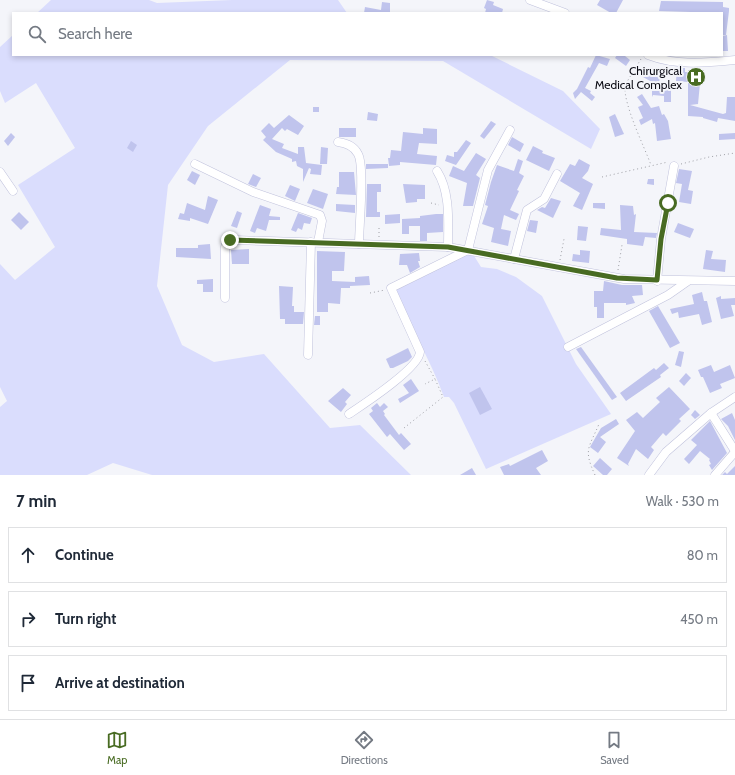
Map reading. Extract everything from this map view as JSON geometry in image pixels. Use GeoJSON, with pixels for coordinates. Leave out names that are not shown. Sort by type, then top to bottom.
{"type":"FeatureCollection","features":[{"type":"Feature","properties":{"kind":"street"},"geometry":{"type":"LineString","coordinates":[[530,0],[562,12]]}},
{"type":"Feature","properties":{"kind":"street"},"geometry":{"type":"LineString","coordinates":[[652,56],[680,63],[735,60]]}},
{"type":"Feature","properties":{"kind":"street"},"geometry":{"type":"LineString","coordinates":[[349,414],[404,374],[420,353],[391,289],[468,250],[488,170],[510,130]]}},
{"type":"Feature","properties":{"kind":"street"},"geometry":{"type":"LineString","coordinates":[[338,142],[350,146],[360,158],[360,210],[358,244]]}},
{"type":"Feature","properties":{"kind":"street"},"geometry":{"type":"LineString","coordinates":[[195,164],[253,192],[320,215],[322,221],[314,242],[308,355]]}},
{"type":"Feature","properties":{"kind":"street"},"geometry":{"type":"LineString","coordinates":[[657,280],[662,232],[674,166]]}},
{"type":"Feature","properties":{"kind":"street"},"geometry":{"type":"LineString","coordinates":[[437,171],[443,180],[448,207],[448,247]]}},
{"type":"Feature","properties":{"kind":"street"},"geometry":{"type":"LineString","coordinates":[[0,172],[13,191]]}},
{"type":"Feature","properties":{"kind":"street"},"geometry":{"type":"LineString","coordinates":[[514,259],[527,210],[544,199],[557,174]]}},
{"type":"Feature","properties":{"kind":"street"},"geometry":{"type":"LineString","coordinates":[[225,298],[224,254],[227,242],[235,240],[448,247],[617,278],[735,281]]}},
{"type":"Feature","properties":{"kind":"street"},"geometry":{"type":"LineString","coordinates":[[568,347],[668,295],[688,281]]}},
{"type":"Feature","properties":{"kind":"street"},"geometry":{"type":"LineString","coordinates":[[649,475],[666,452],[710,413],[735,397]]}},
{"type":"Feature","properties":{"kind":"street"},"geometry":{"type":"LineString","coordinates":[[710,413],[735,451],[715,475]]}},
{"type":"Feature","properties":{"kind":"path"},"geometry":{"type":"LineString","coordinates":[[643,56],[626,85],[625,90],[630,111],[651,166]]}},
{"type":"Feature","properties":{"kind":"path"},"geometry":{"type":"LineString","coordinates":[[674,166],[709,156],[735,154]]}},
{"type":"Feature","properties":{"kind":"path"},"geometry":{"type":"LineString","coordinates":[[602,177],[664,162]]}},
{"type":"Feature","properties":{"kind":"path"},"geometry":{"type":"LineString","coordinates":[[431,203],[448,207]]}},
{"type":"Feature","properties":{"kind":"path"},"geometry":{"type":"LineString","coordinates":[[378,245],[379,225]]}},
{"type":"Feature","properties":{"kind":"path"},"geometry":{"type":"LineString","coordinates":[[558,267],[564,239]]}},
{"type":"Feature","properties":{"kind":"path"},"geometry":{"type":"LineString","coordinates":[[617,278],[622,245]]}},
{"type":"Feature","properties":{"kind":"path"},"geometry":{"type":"LineString","coordinates":[[370,293],[391,289]]}},
{"type":"Feature","properties":{"kind":"path"},"geometry":{"type":"LineString","coordinates":[[404,428],[443,397],[420,353]]}},
{"type":"Feature","properties":{"kind":"path"},"geometry":{"type":"LineString","coordinates":[[425,384],[435,380]]}},
{"type":"Feature","properties":{"kind":"path"},"geometry":{"type":"LineString","coordinates":[[595,475],[589,462],[587,450],[599,424]]}},
{"type":"Feature","properties":{"kind":"shaded area"},"geometry":{"type":"Polygon","coordinates":[[[51,0],[149,0],[157,3],[232,0],[338,0],[346,12],[38,12],[51,0]]]}},
{"type":"Feature","properties":{"kind":"shaded area"},"geometry":{"type":"Polygon","coordinates":[[[12,36],[12,56],[492,56],[563,91],[600,129],[591,149],[443,61],[290,60],[208,126],[168,185],[157,286],[182,345],[214,362],[264,354],[330,428],[360,425],[411,475],[152,475],[113,463],[87,475],[0,475],[0,407],[7,401],[0,387],[0,264],[15,280],[55,247],[18,185],[75,148],[36,83],[5,103],[0,91],[0,47],[12,36]]]}},
{"type":"Feature","properties":{"kind":"shaded area"},"geometry":{"type":"Polygon","coordinates":[[[471,251],[481,267],[497,269],[516,277],[542,296],[576,364],[611,414],[486,469],[454,403],[449,397],[444,397],[432,368],[391,285],[471,251]]]}},
{"type":"Feature","properties":{"kind":"building"},"geometry":{"type":"Polygon","coordinates":[[[487,0],[494,2],[493,5],[503,9],[502,12],[485,12],[486,9],[484,8],[487,0]]]}},
{"type":"Feature","properties":{"kind":"building"},"geometry":{"type":"Polygon","coordinates":[[[600,0],[623,0],[617,12],[609,12],[597,5],[600,0]]]}},
{"type":"Feature","properties":{"kind":"building"},"geometry":{"type":"Polygon","coordinates":[[[661,1],[723,2],[723,7],[729,8],[726,35],[723,35],[723,12],[659,11],[661,1]]]}},
{"type":"Feature","properties":{"kind":"building"},"geometry":{"type":"Polygon","coordinates":[[[382,2],[390,3],[390,12],[364,12],[365,7],[381,10],[382,2]]]}},
{"type":"Feature","properties":{"kind":"building"},"geometry":{"type":"Polygon","coordinates":[[[727,35],[728,51],[723,51],[723,36],[727,35]]]}},
{"type":"Feature","properties":{"kind":"building"},"geometry":{"type":"Polygon","coordinates":[[[596,56],[610,59],[607,66],[599,63],[585,88],[591,91],[590,93],[595,97],[592,101],[581,92],[575,99],[573,93],[577,89],[588,67],[590,68],[596,56]]]}},
{"type":"Feature","properties":{"kind":"building"},"geometry":{"type":"Polygon","coordinates":[[[616,56],[625,56],[630,60],[626,66],[615,58],[616,56]]]}},
{"type":"Feature","properties":{"kind":"building"},"geometry":{"type":"Polygon","coordinates":[[[647,68],[662,75],[656,88],[671,89],[671,102],[664,102],[664,96],[653,95],[652,97],[652,82],[643,77],[647,68]]]}},
{"type":"Feature","properties":{"kind":"building"},"geometry":{"type":"Polygon","coordinates":[[[677,68],[685,68],[685,72],[701,73],[698,104],[690,105],[723,114],[726,113],[727,97],[735,97],[735,121],[718,118],[717,122],[703,117],[688,116],[688,82],[676,81],[677,68]]]}},
{"type":"Feature","properties":{"kind":"building"},"geometry":{"type":"Polygon","coordinates":[[[642,94],[651,108],[659,106],[662,115],[664,114],[668,121],[671,139],[657,141],[655,123],[653,124],[652,119],[641,125],[639,120],[643,118],[638,107],[643,105],[637,97],[642,94]]]}},
{"type":"Feature","properties":{"kind":"building"},"geometry":{"type":"Polygon","coordinates":[[[313,107],[319,107],[319,112],[313,112],[313,107]]]}},
{"type":"Feature","properties":{"kind":"building"},"geometry":{"type":"Polygon","coordinates":[[[368,112],[378,114],[377,121],[367,120],[368,112]]]}},
{"type":"Feature","properties":{"kind":"building"},"geometry":{"type":"Polygon","coordinates":[[[615,114],[624,134],[615,137],[609,117],[615,114]]]}},
{"type":"Feature","properties":{"kind":"building"},"geometry":{"type":"Polygon","coordinates":[[[289,115],[304,126],[298,135],[287,129],[285,131],[282,128],[272,139],[284,144],[282,148],[298,154],[298,147],[304,147],[306,163],[322,165],[321,175],[310,174],[311,169],[309,168],[303,182],[303,169],[297,166],[296,161],[292,162],[292,159],[276,152],[263,140],[266,137],[261,131],[269,123],[274,128],[289,115]]]}},
{"type":"Feature","properties":{"kind":"building"},"geometry":{"type":"Polygon","coordinates":[[[491,121],[496,124],[484,139],[480,136],[491,121]]]}},
{"type":"Feature","properties":{"kind":"building"},"geometry":{"type":"Polygon","coordinates":[[[339,128],[356,128],[356,137],[339,137],[339,128]]]}},
{"type":"Feature","properties":{"kind":"building"},"geometry":{"type":"Polygon","coordinates":[[[423,128],[437,129],[437,144],[419,143],[417,154],[437,156],[436,165],[400,162],[400,165],[389,166],[388,158],[390,158],[391,150],[401,151],[403,132],[423,134],[423,128]]]}},
{"type":"Feature","properties":{"kind":"building"},"geometry":{"type":"Polygon","coordinates":[[[11,133],[15,137],[8,146],[4,141],[11,133]]]}},
{"type":"Feature","properties":{"kind":"building"},"geometry":{"type":"Polygon","coordinates":[[[735,133],[735,139],[719,140],[719,134],[735,133]]]}},
{"type":"Feature","properties":{"kind":"building"},"geometry":{"type":"Polygon","coordinates":[[[512,137],[524,144],[520,152],[508,145],[512,137]]]}},
{"type":"Feature","properties":{"kind":"building"},"geometry":{"type":"Polygon","coordinates":[[[466,140],[471,143],[456,165],[445,161],[447,155],[454,157],[454,152],[457,152],[466,140]]]}},
{"type":"Feature","properties":{"kind":"building"},"geometry":{"type":"Polygon","coordinates":[[[131,141],[137,145],[133,152],[127,148],[131,141]]]}},
{"type":"Feature","properties":{"kind":"building"},"geometry":{"type":"Polygon","coordinates":[[[533,146],[543,151],[542,153],[555,158],[549,171],[526,160],[533,146]]]}},
{"type":"Feature","properties":{"kind":"building"},"geometry":{"type":"Polygon","coordinates":[[[321,147],[328,148],[327,164],[320,164],[321,147]]]}},
{"type":"Feature","properties":{"kind":"building"},"geometry":{"type":"Polygon","coordinates":[[[476,153],[486,159],[476,175],[480,178],[473,206],[463,206],[467,183],[449,176],[453,166],[464,171],[476,153]]]}},
{"type":"Feature","properties":{"kind":"building"},"geometry":{"type":"Polygon","coordinates":[[[518,159],[523,161],[519,173],[524,176],[510,210],[519,214],[516,220],[504,215],[501,229],[511,231],[508,246],[491,242],[494,228],[482,224],[488,206],[485,205],[497,165],[514,171],[518,159]]]}},
{"type":"Feature","properties":{"kind":"building"},"geometry":{"type":"Polygon","coordinates":[[[579,159],[590,165],[588,171],[582,178],[593,184],[582,210],[573,206],[580,193],[560,181],[570,164],[575,166],[579,159]]]}},
{"type":"Feature","properties":{"kind":"building"},"geometry":{"type":"Polygon","coordinates":[[[366,164],[388,164],[388,168],[366,169],[366,164]]]}},
{"type":"Feature","properties":{"kind":"building"},"geometry":{"type":"Polygon","coordinates":[[[679,169],[692,171],[688,190],[693,191],[691,204],[679,202],[682,184],[676,183],[679,169]]]}},
{"type":"Feature","properties":{"kind":"building"},"geometry":{"type":"Polygon","coordinates":[[[192,171],[200,175],[195,185],[187,180],[192,171]]]}},
{"type":"Feature","properties":{"kind":"building"},"geometry":{"type":"Polygon","coordinates":[[[339,172],[354,172],[356,195],[336,194],[337,187],[339,187],[339,172]]]}},
{"type":"Feature","properties":{"kind":"building"},"geometry":{"type":"Polygon","coordinates":[[[253,174],[261,178],[256,187],[248,184],[253,174]]]}},
{"type":"Feature","properties":{"kind":"building"},"geometry":{"type":"Polygon","coordinates":[[[648,179],[654,179],[654,185],[647,184],[648,179]]]}},
{"type":"Feature","properties":{"kind":"building"},"geometry":{"type":"Polygon","coordinates":[[[367,184],[381,184],[381,192],[377,192],[377,212],[380,212],[380,217],[366,217],[367,184]]]}},
{"type":"Feature","properties":{"kind":"building"},"geometry":{"type":"Polygon","coordinates":[[[403,184],[425,185],[425,199],[417,199],[417,202],[406,203],[403,184]]]}},
{"type":"Feature","properties":{"kind":"building"},"geometry":{"type":"Polygon","coordinates":[[[290,185],[300,189],[295,201],[285,196],[290,185]]]}},
{"type":"Feature","properties":{"kind":"building"},"geometry":{"type":"Polygon","coordinates":[[[313,189],[328,194],[323,209],[307,203],[313,189]]]}},
{"type":"Feature","properties":{"kind":"building"},"geometry":{"type":"Polygon","coordinates":[[[208,196],[218,200],[208,224],[190,218],[190,221],[178,219],[180,213],[184,214],[187,203],[205,210],[208,196]]]}},
{"type":"Feature","properties":{"kind":"building"},"geometry":{"type":"Polygon","coordinates":[[[551,198],[561,201],[553,218],[537,210],[542,207],[545,208],[551,198]]]}},
{"type":"Feature","properties":{"kind":"building"},"geometry":{"type":"Polygon","coordinates":[[[593,203],[605,203],[605,209],[593,208],[593,203]]]}},
{"type":"Feature","properties":{"kind":"building"},"geometry":{"type":"Polygon","coordinates":[[[336,204],[355,205],[355,213],[336,211],[336,204]]]}},
{"type":"Feature","properties":{"kind":"building"},"geometry":{"type":"Polygon","coordinates":[[[260,205],[271,209],[269,216],[280,217],[280,220],[269,220],[266,231],[257,228],[255,233],[250,231],[260,205]]]}},
{"type":"Feature","properties":{"kind":"building"},"geometry":{"type":"Polygon","coordinates":[[[620,205],[633,206],[634,215],[636,214],[634,232],[657,233],[656,238],[645,237],[643,246],[627,244],[627,239],[600,235],[601,228],[621,230],[620,205]]]}},
{"type":"Feature","properties":{"kind":"building"},"geometry":{"type":"Polygon","coordinates":[[[237,211],[242,213],[237,228],[231,226],[237,211]]]}},
{"type":"Feature","properties":{"kind":"building"},"geometry":{"type":"Polygon","coordinates":[[[19,212],[29,222],[21,230],[11,220],[19,212]]]}},
{"type":"Feature","properties":{"kind":"building"},"geometry":{"type":"Polygon","coordinates":[[[298,213],[312,218],[310,224],[304,223],[302,230],[298,228],[296,232],[291,230],[298,213]]]}},
{"type":"Feature","properties":{"kind":"building"},"geometry":{"type":"Polygon","coordinates":[[[400,214],[400,223],[385,224],[385,215],[400,214]]]}},
{"type":"Feature","properties":{"kind":"building"},"geometry":{"type":"Polygon","coordinates":[[[443,214],[443,232],[427,233],[427,241],[420,241],[420,226],[409,226],[409,234],[402,234],[402,219],[420,218],[420,216],[443,214]]]}},
{"type":"Feature","properties":{"kind":"building"},"geometry":{"type":"Polygon","coordinates":[[[530,220],[538,221],[536,233],[527,231],[530,220]]]}},
{"type":"Feature","properties":{"kind":"building"},"geometry":{"type":"Polygon","coordinates":[[[678,223],[694,229],[690,238],[674,232],[678,223]]]}},
{"type":"Feature","properties":{"kind":"building"},"geometry":{"type":"Polygon","coordinates":[[[578,226],[588,227],[586,241],[577,240],[578,226]]]}},
{"type":"Feature","properties":{"kind":"building"},"geometry":{"type":"Polygon","coordinates":[[[210,244],[211,259],[176,257],[176,248],[198,248],[198,245],[210,244]]]}},
{"type":"Feature","properties":{"kind":"building"},"geometry":{"type":"Polygon","coordinates":[[[249,249],[249,264],[232,264],[231,250],[249,249]]]}},
{"type":"Feature","properties":{"kind":"building"},"geometry":{"type":"Polygon","coordinates":[[[580,250],[590,251],[589,263],[572,261],[573,254],[580,255],[580,250]]]}},
{"type":"Feature","properties":{"kind":"building"},"geometry":{"type":"Polygon","coordinates":[[[706,250],[713,251],[711,259],[726,260],[725,272],[703,269],[706,250]]]}},
{"type":"Feature","properties":{"kind":"building"},"geometry":{"type":"Polygon","coordinates":[[[317,251],[345,252],[344,271],[332,271],[332,281],[355,282],[355,277],[369,276],[370,285],[341,288],[340,304],[328,303],[328,312],[317,312],[317,251]]]}},
{"type":"Feature","properties":{"kind":"building"},"geometry":{"type":"Polygon","coordinates":[[[419,253],[420,261],[418,261],[420,267],[410,273],[407,265],[399,265],[400,254],[419,253]]]}},
{"type":"Feature","properties":{"kind":"building"},"geometry":{"type":"Polygon","coordinates":[[[213,279],[213,292],[203,292],[203,284],[197,284],[197,280],[213,279]]]}},
{"type":"Feature","properties":{"kind":"building"},"geometry":{"type":"Polygon","coordinates":[[[604,281],[622,285],[642,285],[643,295],[632,296],[635,303],[626,305],[626,303],[604,303],[604,318],[597,318],[597,307],[594,307],[594,291],[603,291],[604,281]]]}},
{"type":"Feature","properties":{"kind":"building"},"geometry":{"type":"Polygon","coordinates":[[[279,286],[293,287],[292,306],[294,306],[294,312],[304,312],[303,324],[285,324],[285,319],[280,319],[279,286]]]}},
{"type":"Feature","properties":{"kind":"building"},"geometry":{"type":"Polygon","coordinates":[[[702,292],[704,301],[707,301],[712,322],[702,325],[699,314],[679,318],[678,312],[672,314],[670,309],[694,304],[692,295],[702,292]]]}},
{"type":"Feature","properties":{"kind":"building"},"geometry":{"type":"Polygon","coordinates":[[[721,296],[721,299],[735,298],[735,305],[731,305],[734,316],[721,319],[716,298],[721,296]]]}},
{"type":"Feature","properties":{"kind":"building"},"geometry":{"type":"Polygon","coordinates":[[[658,306],[680,343],[670,348],[649,311],[658,306]]]}},
{"type":"Feature","properties":{"kind":"building"},"geometry":{"type":"Polygon","coordinates":[[[315,316],[320,316],[320,325],[314,325],[315,316]]]}},
{"type":"Feature","properties":{"kind":"building"},"geometry":{"type":"Polygon","coordinates":[[[581,347],[617,397],[612,400],[576,349],[581,347]]]}},
{"type":"Feature","properties":{"kind":"building"},"geometry":{"type":"Polygon","coordinates":[[[408,348],[412,357],[408,361],[390,368],[386,359],[408,348]]]}},
{"type":"Feature","properties":{"kind":"building"},"geometry":{"type":"Polygon","coordinates":[[[679,351],[684,352],[681,367],[675,365],[679,351]]]}},
{"type":"Feature","properties":{"kind":"building"},"geometry":{"type":"Polygon","coordinates":[[[664,363],[669,368],[660,375],[661,377],[626,401],[620,393],[654,368],[656,370],[664,363]]]}},
{"type":"Feature","properties":{"kind":"building"},"geometry":{"type":"Polygon","coordinates":[[[711,365],[714,372],[730,365],[735,378],[720,384],[722,388],[710,393],[698,370],[711,365]]]}},
{"type":"Feature","properties":{"kind":"building"},"geometry":{"type":"Polygon","coordinates":[[[686,373],[691,378],[684,386],[679,381],[686,373]]]}},
{"type":"Feature","properties":{"kind":"building"},"geometry":{"type":"Polygon","coordinates":[[[411,379],[419,391],[400,403],[398,399],[409,393],[403,385],[411,379]]]}},
{"type":"Feature","properties":{"kind":"building"},"geometry":{"type":"Polygon","coordinates":[[[480,387],[492,409],[480,415],[469,393],[480,387]]]}},
{"type":"Feature","properties":{"kind":"building"},"geometry":{"type":"Polygon","coordinates":[[[669,387],[690,409],[679,419],[681,421],[666,436],[663,433],[651,447],[654,450],[648,459],[636,449],[628,464],[629,466],[617,458],[635,431],[626,420],[637,412],[643,418],[660,402],[656,398],[669,387]]]}},
{"type":"Feature","properties":{"kind":"building"},"geometry":{"type":"Polygon","coordinates":[[[343,388],[351,395],[345,402],[347,404],[341,412],[328,401],[343,388]]]}},
{"type":"Feature","properties":{"kind":"building"},"geometry":{"type":"Polygon","coordinates":[[[377,403],[380,407],[384,403],[388,407],[383,411],[385,414],[384,415],[399,435],[401,433],[411,444],[404,450],[390,434],[387,437],[369,414],[373,411],[371,408],[377,403]]]}},
{"type":"Feature","properties":{"kind":"building"},"geometry":{"type":"Polygon","coordinates":[[[695,410],[700,415],[695,419],[691,415],[695,410]]]}},
{"type":"Feature","properties":{"kind":"building"},"geometry":{"type":"Polygon","coordinates":[[[732,413],[735,420],[735,440],[728,426],[721,419],[732,413]]]}},
{"type":"Feature","properties":{"kind":"building"},"geometry":{"type":"Polygon","coordinates":[[[616,419],[619,424],[600,437],[606,442],[598,453],[590,447],[601,428],[616,419]]]}},
{"type":"Feature","properties":{"kind":"building"},"geometry":{"type":"Polygon","coordinates":[[[710,421],[727,453],[712,470],[709,465],[711,464],[710,459],[700,451],[689,464],[684,459],[697,445],[691,440],[710,421]]]}},
{"type":"Feature","properties":{"kind":"building"},"geometry":{"type":"Polygon","coordinates":[[[542,450],[548,461],[536,468],[541,475],[504,475],[500,467],[509,464],[510,466],[542,450]]]}},
{"type":"Feature","properties":{"kind":"building"},"geometry":{"type":"Polygon","coordinates":[[[600,458],[612,469],[607,475],[603,475],[593,466],[600,458]]]}},
{"type":"Feature","properties":{"kind":"building"},"geometry":{"type":"Polygon","coordinates":[[[735,466],[735,475],[722,475],[725,472],[727,474],[735,466]]]}},
{"type":"Feature","properties":{"kind":"building"},"geometry":{"type":"Polygon","coordinates":[[[472,468],[476,475],[460,475],[472,468]]]}},
{"type":"Feature","properties":{"kind":"place","name":"Chirurgical Medical Complex"},"geometry":{"type":"Point","coordinates":[696,77]}},
{"type":"Feature","properties":{"kind":"route"},"geometry":{"type":"LineString","coordinates":[[230,240],[448,247],[617,278],[657,280],[661,239],[668,203]]}}]}
